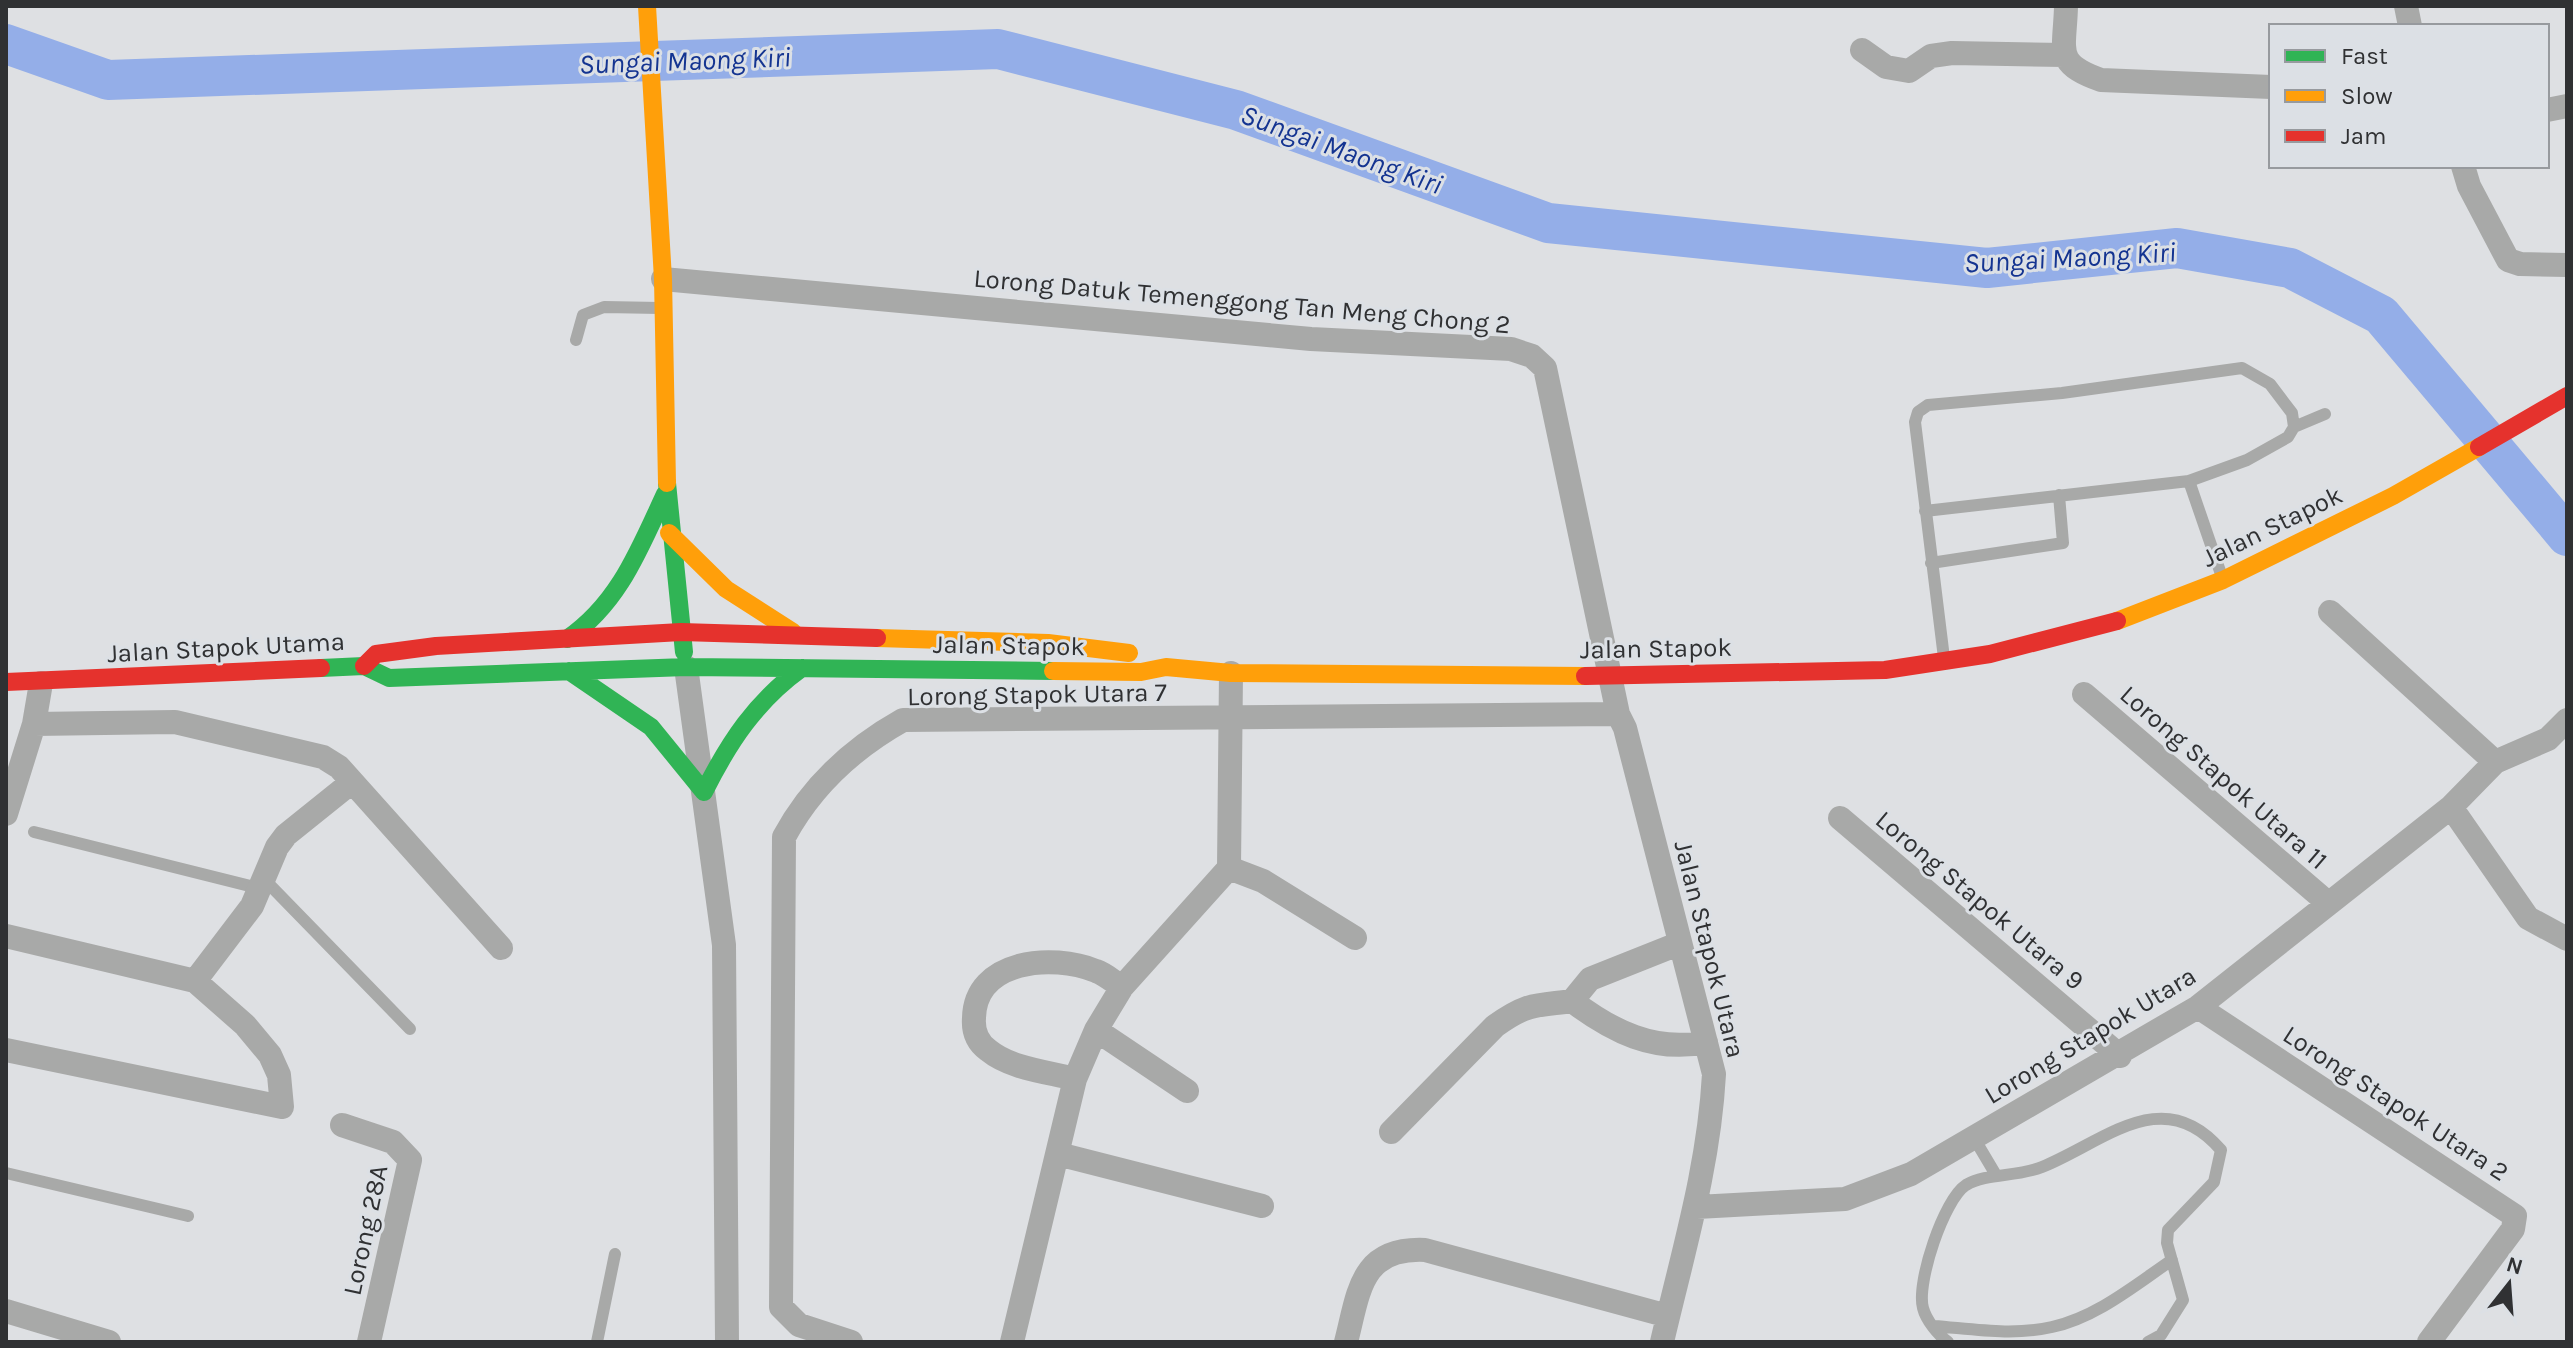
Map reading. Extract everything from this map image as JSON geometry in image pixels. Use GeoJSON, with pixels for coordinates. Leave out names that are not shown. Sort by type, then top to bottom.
{"type":"FeatureCollection","features":[{"type":"Feature","properties":{"kind":"main road"},"geometry":{"type":"LineString","coordinates":[[647,6],[653,155],[663,279],[669,533],[686,667]]}},
{"type":"Feature","properties":{"kind":"main road","name":"Jalan Stapok"},"geometry":{"type":"LineString","coordinates":[[686,667],[1141,672],[1166,667],[1231,673],[1609,676],[1885,670],[1944,662],[2037,644],[2127,618],[2223,580],[2393,496],[2567,396]]}},
{"type":"Feature","properties":{"kind":"main road"},"geometry":{"type":"LineString","coordinates":[[566,640],[601,616],[627,576],[667,490]]}},
{"type":"Feature","properties":{"kind":"main road"},"geometry":{"type":"LineString","coordinates":[[669,533],[704,572],[753,612],[801,636],[831,638]]}},
{"type":"Feature","properties":{"kind":"main road"},"geometry":{"type":"LineString","coordinates":[[364,666],[376,654],[409,649],[681,632],[1048,643],[1141,655],[1166,667]]}},
{"type":"Feature","properties":{"kind":"main road","name":"Jalan Stapok Utama"},"geometry":{"type":"LineString","coordinates":[[6,682],[41,683],[364,666],[389,678],[686,667]]}},
{"type":"Feature","properties":{"kind":"main road"},"geometry":{"type":"LineString","coordinates":[[569,671],[651,727],[704,792],[743,720],[773,687],[802,668]]}},
{"type":"Feature","properties":{"kind":"street"},"geometry":{"type":"LineString","coordinates":[[2066,6],[2064,55],[2068,66],[2101,80],[2269,87]]}},
{"type":"Feature","properties":{"kind":"street"},"geometry":{"type":"LineString","coordinates":[[1862,50],[1886,67],[1909,71],[1931,56],[1952,53],[2064,55]]}},
{"type":"Feature","properties":{"kind":"street"},"geometry":{"type":"LineString","coordinates":[[2464,168],[2475,199],[2508,260],[2520,264],[2567,265]]}},
{"type":"Feature","properties":{"kind":"street","name":"Lorong Datuk Temenggong Tan Meng Chong 2"},"geometry":{"type":"LineString","coordinates":[[663,279],[1311,339],[1511,349],[1532,356],[1545,368],[1618,714]]}},
{"type":"Feature","properties":{"kind":"street"},"geometry":{"type":"LineString","coordinates":[[2330,612],[2495,762],[2548,739],[2567,720]]}},
{"type":"Feature","properties":{"kind":"street"},"geometry":{"type":"LineString","coordinates":[[686,667],[724,945],[727,1342]]}},
{"type":"Feature","properties":{"kind":"street"},"geometry":{"type":"LineString","coordinates":[[1012,1342],[1075,1079],[1096,1030],[1122,987],[1229,868],[1231,673]]}},
{"type":"Feature","properties":{"kind":"street"},"geometry":{"type":"LineString","coordinates":[[6,814],[34,724],[41,683]]}},
{"type":"Feature","properties":{"kind":"street","name":"Lorong Stapok Utara 11"},"geometry":{"type":"LineString","coordinates":[[2084,694],[2328,903]]}},
{"type":"Feature","properties":{"kind":"street","name":"Lorong Stapok Utara 7"},"geometry":{"type":"LineString","coordinates":[[851,1342],[799,1325],[781,1307],[784,837],[800,812],[848,757],[903,720],[1618,714]]}},
{"type":"Feature","properties":{"kind":"street","name":"Jalan Stapok Utara"},"geometry":{"type":"LineString","coordinates":[[1618,714],[1625,728],[1678,944],[1714,1074],[1711,1134],[1697,1207],[1662,1342]]}},
{"type":"Feature","properties":{"kind":"street"},"geometry":{"type":"LineString","coordinates":[[34,724],[195,724],[323,757],[352,782],[501,948]]}},
{"type":"Feature","properties":{"kind":"street","name":"Lorong Stapok Utara"},"geometry":{"type":"LineString","coordinates":[[1697,1207],[1845,1199],[1911,1174],[2120,1056],[2198,1007],[2451,807],[2495,762]]}},
{"type":"Feature","properties":{"kind":"street"},"geometry":{"type":"LineString","coordinates":[[195,981],[238,927],[286,835],[352,782]]}},
{"type":"Feature","properties":{"kind":"street"},"geometry":{"type":"LineString","coordinates":[[2451,807],[2528,918],[2567,939]]}},
{"type":"Feature","properties":{"kind":"street","name":"Lorong Stapok Utara 9"},"geometry":{"type":"LineString","coordinates":[[1840,818],[2120,1056]]}},
{"type":"Feature","properties":{"kind":"street"},"geometry":{"type":"LineString","coordinates":[[1229,868],[1263,881],[1355,938]]}},
{"type":"Feature","properties":{"kind":"street"},"geometry":{"type":"LineString","coordinates":[[6,936],[195,981],[245,1025],[270,1055],[279,1075],[282,1107],[6,1050]]}},
{"type":"Feature","properties":{"kind":"street"},"geometry":{"type":"LineString","coordinates":[[1572,1001],[1590,979],[1678,944]]}},
{"type":"Feature","properties":{"kind":"street"},"geometry":{"type":"LineString","coordinates":[[1075,1079],[1007,1061],[986,1049],[973,1031],[974,1002],[987,980],[1019,964],[1081,967],[1097,971],[1122,987]]}},
{"type":"Feature","properties":{"kind":"street"},"geometry":{"type":"LineString","coordinates":[[1391,1132],[1495,1026],[1528,1004],[1572,1001],[1608,1028],[1621,1032],[1686,1046],[1706,1042]]}},
{"type":"Feature","properties":{"kind":"street","name":"Lorong Stapok Utara 2"},"geometry":{"type":"LineString","coordinates":[[2198,1007],[2515,1216],[2513,1229],[2429,1342]]}},
{"type":"Feature","properties":{"kind":"street"},"geometry":{"type":"LineString","coordinates":[[1096,1030],[1187,1091]]}},
{"type":"Feature","properties":{"kind":"street","name":"Lorong 28A"},"geometry":{"type":"LineString","coordinates":[[342,1125],[393,1142],[410,1160],[369,1342]]}},
{"type":"Feature","properties":{"kind":"street"},"geometry":{"type":"LineString","coordinates":[[1058,1154],[1262,1206]]}},
{"type":"Feature","properties":{"kind":"street"},"geometry":{"type":"LineString","coordinates":[[1346,1342],[1363,1278],[1381,1256],[1410,1249],[1425,1250],[1668,1316]]}},
{"type":"Feature","properties":{"kind":"street"},"geometry":{"type":"LineString","coordinates":[[6,1311],[109,1342]]}},
{"type":"Feature","properties":{"kind":"lane"},"geometry":{"type":"LineString","coordinates":[[576,340],[583,315],[604,307],[664,309]]}},
{"type":"Feature","properties":{"kind":"lane"},"geometry":{"type":"LineString","coordinates":[[1944,662],[1915,422],[1918,412],[1928,405],[2062,393],[2242,368],[2270,384],[2292,413],[2294,427]]}},
{"type":"Feature","properties":{"kind":"lane"},"geometry":{"type":"LineString","coordinates":[[1925,511],[2189,481],[2247,460],[2288,437],[2294,427],[2325,414]]}},
{"type":"Feature","properties":{"kind":"lane"},"geometry":{"type":"LineString","coordinates":[[2189,481],[2223,580]]}},
{"type":"Feature","properties":{"kind":"lane"},"geometry":{"type":"LineString","coordinates":[[1931,563],[2063,543],[2059,495]]}},
{"type":"Feature","properties":{"kind":"lane"},"geometry":{"type":"LineString","coordinates":[[34,832],[260,883],[410,1029]]}},
{"type":"Feature","properties":{"kind":"lane"},"geometry":{"type":"LineString","coordinates":[[1948,1342],[1922,1308],[1923,1281],[1950,1205],[1965,1186],[1996,1175],[2007,1177],[2042,1167],[2097,1138],[2156,1116],[2194,1126],[2207,1133],[2221,1150],[2214,1182],[2168,1230],[2183,1300],[2161,1335],[2148,1342]]}},
{"type":"Feature","properties":{"kind":"lane"},"geometry":{"type":"LineString","coordinates":[[1974,1138],[1996,1175]]}},
{"type":"Feature","properties":{"kind":"lane"},"geometry":{"type":"LineString","coordinates":[[6,1173],[188,1216]]}},
{"type":"Feature","properties":{"kind":"lane"},"geometry":{"type":"LineString","coordinates":[[597,1342],[615,1254]]}},
{"type":"Feature","properties":{"kind":"lane"},"geometry":{"type":"LineString","coordinates":[[1934,1326],[2005,1332],[2054,1327],[2109,1304],[2172,1260]]}},
{"type":"Feature","properties":{"kind":"waterway","name":"Sungai Maong Kiri"},"geometry":{"type":"LineString","coordinates":[[6,44],[108,80],[998,49],[1236,110],[1548,223],[1987,268],[2177,248],[2290,268],[2381,315],[2567,536]]}},
{"type":"Feature","properties":{"kind":"traffic: fast"},"geometry":{"type":"LineString","coordinates":[[667,483],[684,652]]}},
{"type":"Feature","properties":{"kind":"traffic: fast"},"geometry":{"type":"LineString","coordinates":[[567,639],[585,625],[614,592],[636,555],[665,494]]}},
{"type":"Feature","properties":{"kind":"traffic: fast"},"geometry":{"type":"LineString","coordinates":[[321,668],[364,666],[389,678],[686,667],[1053,671]]}},
{"type":"Feature","properties":{"kind":"traffic: fast"},"geometry":{"type":"LineString","coordinates":[[569,671],[651,727],[704,792],[745,724],[771,694],[802,668]]}},
{"type":"Feature","properties":{"kind":"traffic: slow"},"geometry":{"type":"LineString","coordinates":[[647,6],[663,279],[667,483]]}},
{"type":"Feature","properties":{"kind":"traffic: slow"},"geometry":{"type":"LineString","coordinates":[[2117,621],[2223,580],[2393,496],[2479,447]]}},
{"type":"Feature","properties":{"kind":"traffic: slow"},"geometry":{"type":"LineString","coordinates":[[669,533],[726,589],[793,632]]}},
{"type":"Feature","properties":{"kind":"traffic: slow"},"geometry":{"type":"LineString","coordinates":[[877,638],[1048,643],[1129,653]]}},
{"type":"Feature","properties":{"kind":"traffic: slow"},"geometry":{"type":"LineString","coordinates":[[1053,671],[1141,672],[1166,667],[1231,673],[1585,676]]}},
{"type":"Feature","properties":{"kind":"traffic: jam"},"geometry":{"type":"LineString","coordinates":[[2479,447],[2567,396]]}},
{"type":"Feature","properties":{"kind":"traffic: jam"},"geometry":{"type":"LineString","coordinates":[[1585,676],[1885,670],[1990,654],[2117,621]]}},
{"type":"Feature","properties":{"kind":"traffic: jam"},"geometry":{"type":"LineString","coordinates":[[364,666],[376,654],[436,646],[681,632],[877,638]]}},
{"type":"Feature","properties":{"kind":"traffic: jam"},"geometry":{"type":"LineString","coordinates":[[6,682],[321,668]]}}]}
